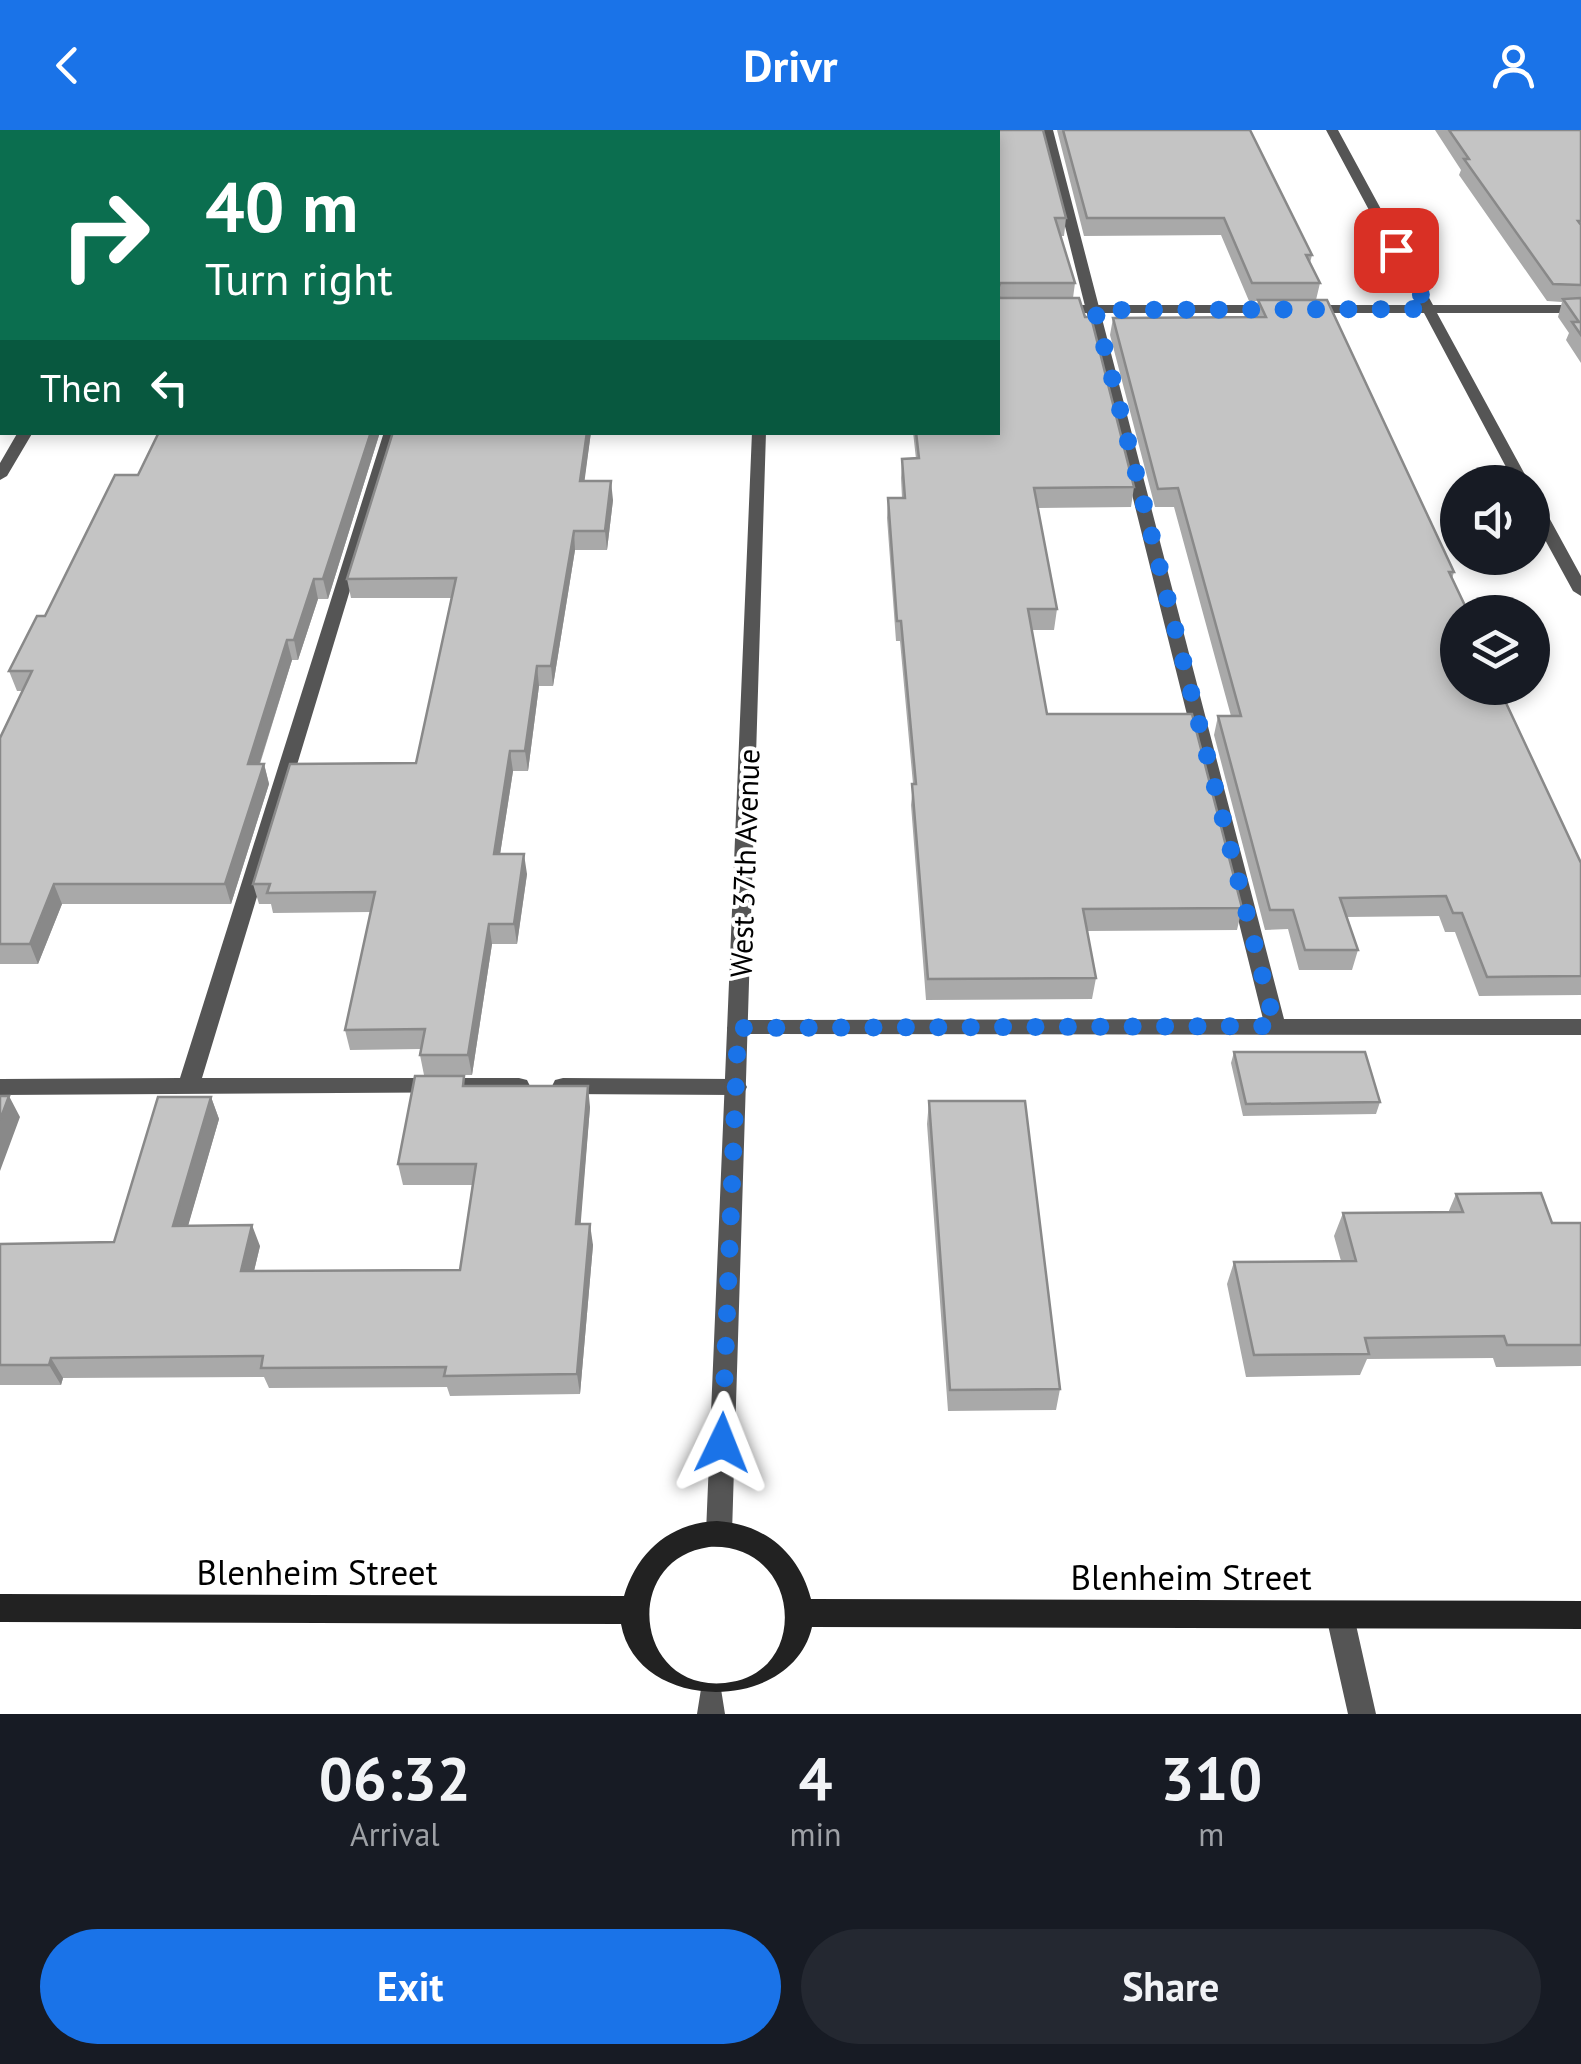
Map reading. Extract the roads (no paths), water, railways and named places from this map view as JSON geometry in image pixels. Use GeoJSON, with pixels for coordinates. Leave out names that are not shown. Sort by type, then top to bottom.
{"type":"FeatureCollection","features":[{"type":"Feature","properties":{"kind":"street"},"geometry":{"type":"LineString","coordinates":[[1048,130],[1275,1026]]}},
{"type":"Feature","properties":{"kind":"street"},"geometry":{"type":"LineString","coordinates":[[1332,130],[1513,465]]}},
{"type":"Feature","properties":{"kind":"street"},"geometry":{"type":"LineString","coordinates":[[1036,309],[1581,309]]}},
{"type":"Feature","properties":{"kind":"street"},"geometry":{"type":"LineString","coordinates":[[0,476],[24,435]]}},
{"type":"Feature","properties":{"kind":"street"},"geometry":{"type":"LineString","coordinates":[[189,1085],[389,435]]}},
{"type":"Feature","properties":{"kind":"street","name":"West 37th Avenue"},"geometry":{"type":"LineString","coordinates":[[719,1533],[759,435]]}},
{"type":"Feature","properties":{"kind":"street"},"geometry":{"type":"LineString","coordinates":[[1550,534],[1581,591]]}},
{"type":"Feature","properties":{"kind":"street"},"geometry":{"type":"LineString","coordinates":[[738,1028],[1581,1027]]}},
{"type":"Feature","properties":{"kind":"street"},"geometry":{"type":"LineString","coordinates":[[0,1087],[736,1087]]}},
{"type":"Feature","properties":{"kind":"street"},"geometry":{"type":"LineString","coordinates":[[719,1533],[751,1540],[776,1556],[794,1582],[802,1613],[794,1646],[774,1674],[747,1693],[711,1706],[679,1691],[653,1671],[636,1642],[634,1610],[643,1580],[662,1555],[689,1540],[719,1533]]}},
{"type":"Feature","properties":{"kind":"street","name":"Blenheim Street"},"geometry":{"type":"LineString","coordinates":[[0,1610],[634,1610]]}},
{"type":"Feature","properties":{"kind":"street","name":"Blenheim Street"},"geometry":{"type":"LineString","coordinates":[[802,1613],[1581,1615]]}},
{"type":"Feature","properties":{"kind":"street"},"geometry":{"type":"LineString","coordinates":[[1340,1616],[1362,1714]]}}]}
